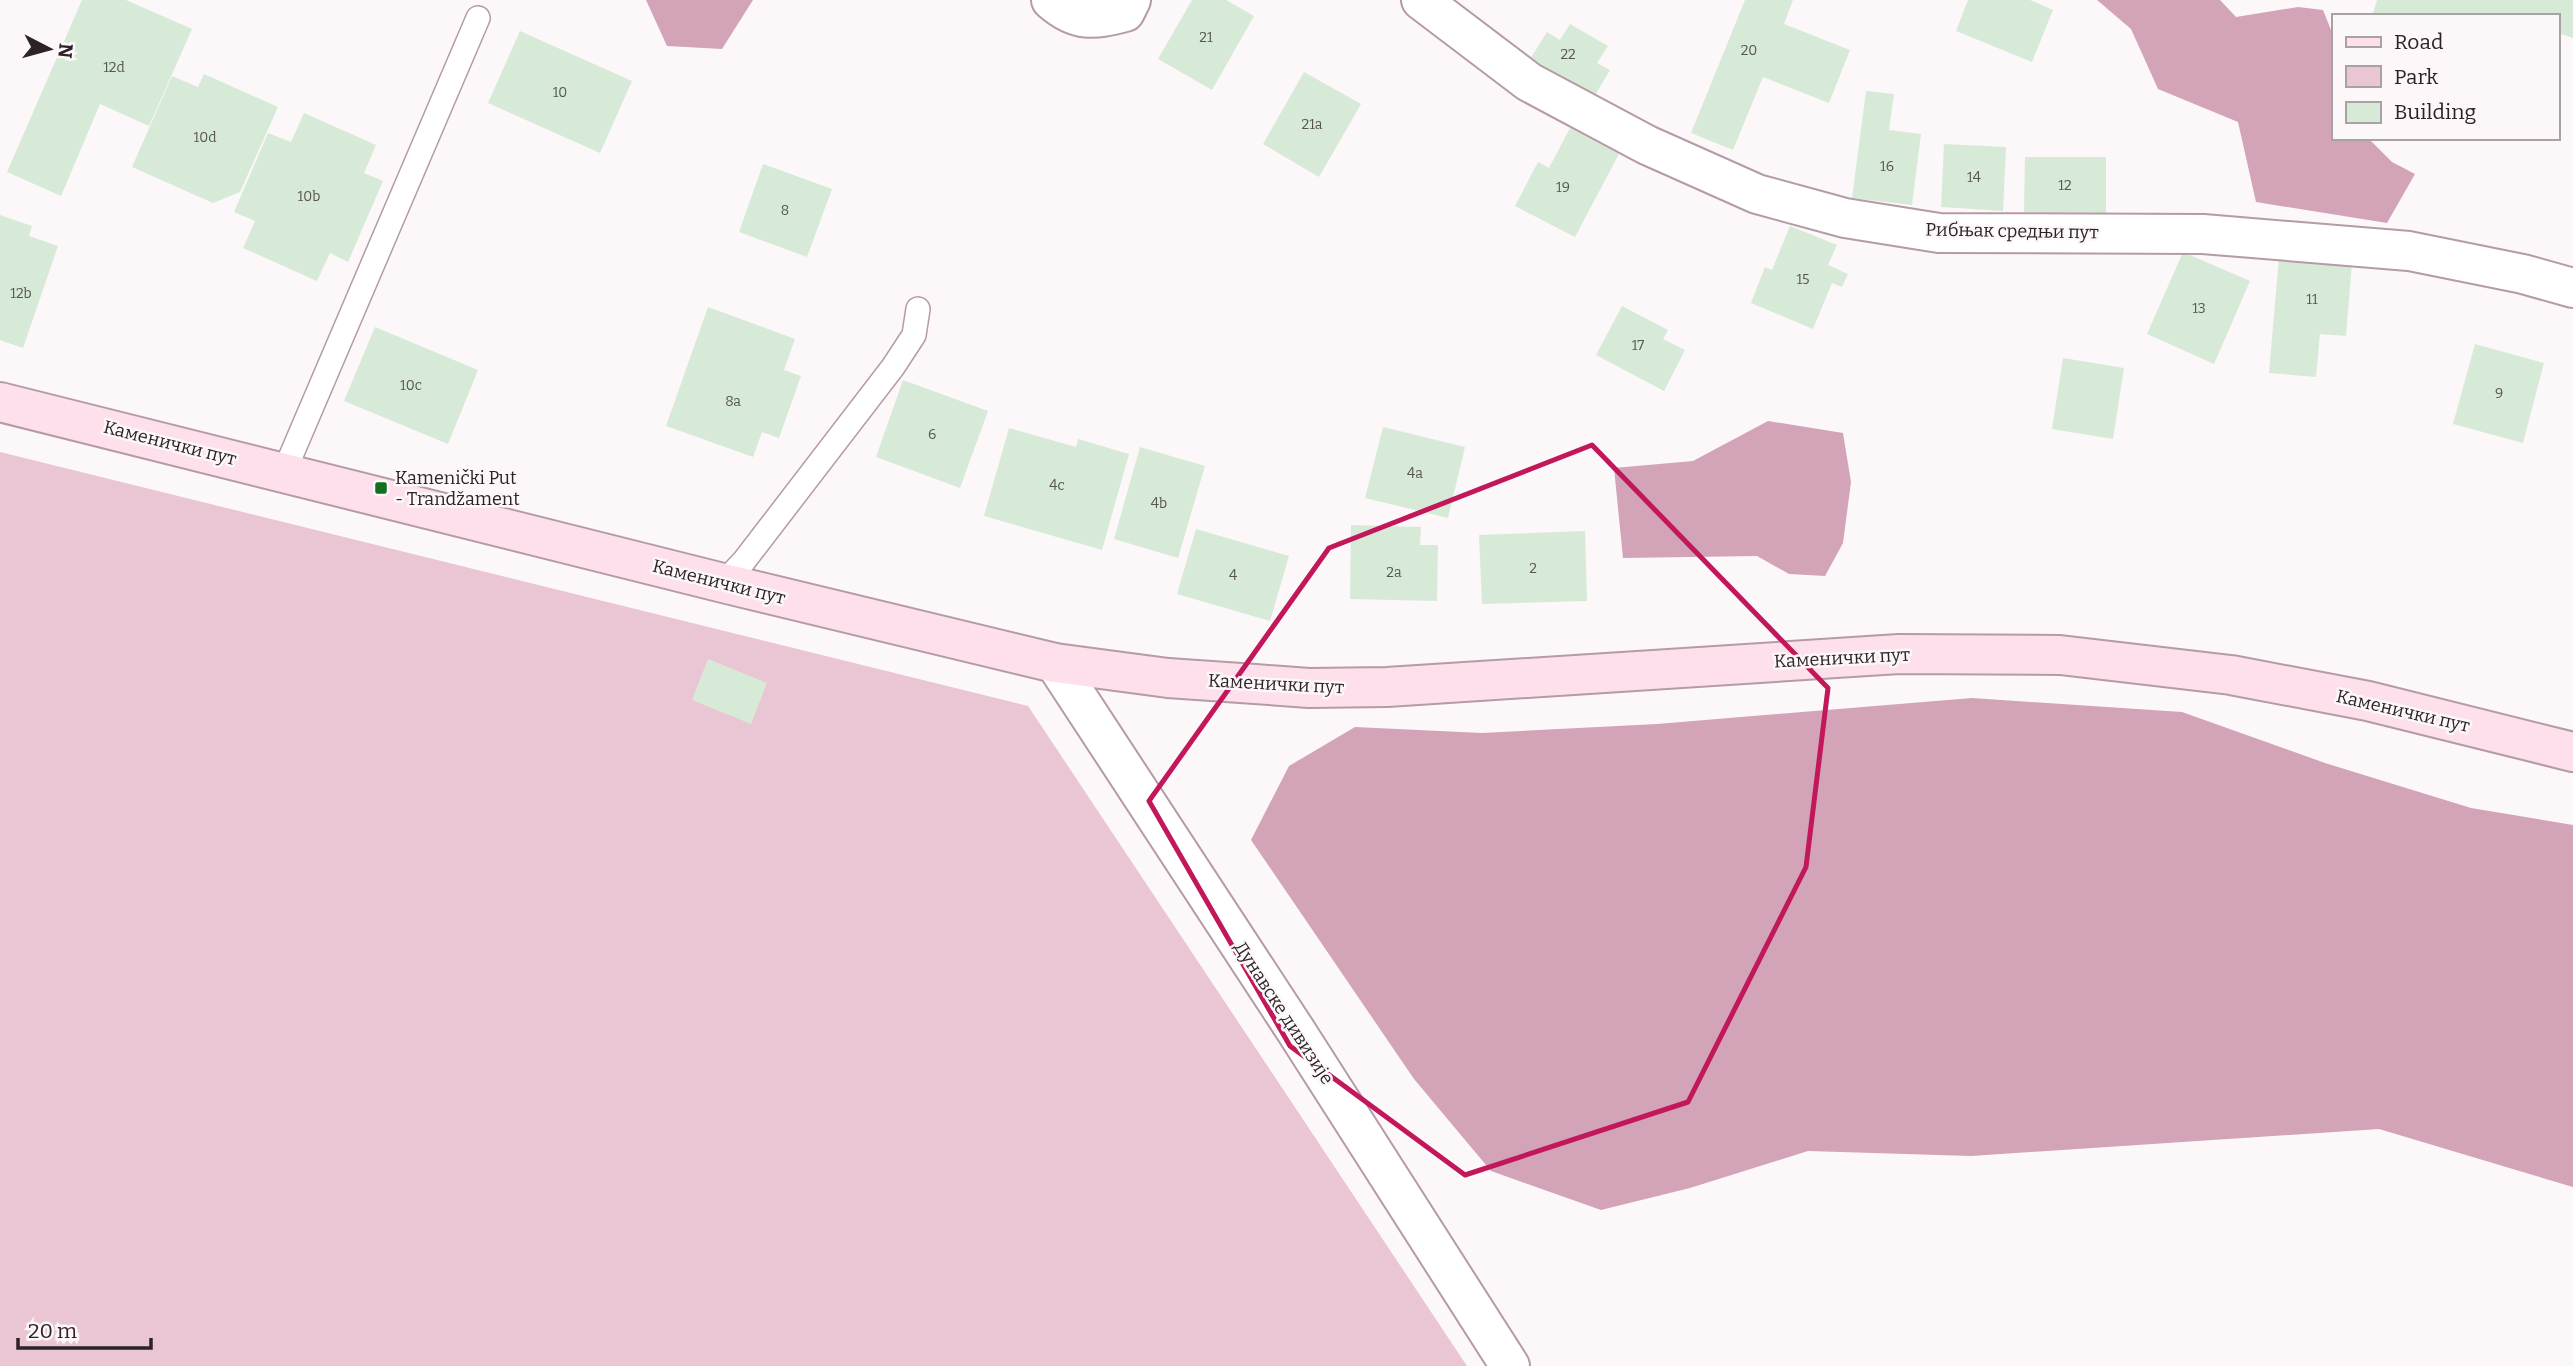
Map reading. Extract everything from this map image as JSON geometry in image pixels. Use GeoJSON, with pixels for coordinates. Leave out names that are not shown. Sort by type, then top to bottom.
{"type":"FeatureCollection","features":[{"type":"Feature","properties":{"kind":"main road","name":"Каменички пут"},"geometry":{"type":"LineString","coordinates":[[0,402],[1055,663],[1168,678],[1309,688],[1387,687],[1899,654],[2060,654],[2231,675],[2327,693],[2573,752]]}},
{"type":"Feature","properties":{"kind":"street"},"geometry":{"type":"LineString","coordinates":[[1051,0],[1062,9],[1093,20],[1125,12],[1130,0]]}},
{"type":"Feature","properties":{"kind":"street","name":"Рибњак средњи пут"},"geometry":{"type":"LineString","coordinates":[[1421,0],[1529,82],[1647,145],[1756,194],[1845,218],[1939,233],[2203,234],[2409,251],[2523,274],[2573,288]]}},
{"type":"Feature","properties":{"kind":"street","name":"Дунавске дивизије"},"geometry":{"type":"LineString","coordinates":[[1055,663],[1296,1031],[1510,1366]]}},
{"type":"Feature","properties":{"kind":"lane"},"geometry":{"type":"LineString","coordinates":[[284,472],[478,18]]}},
{"type":"Feature","properties":{"kind":"lane"},"geometry":{"type":"LineString","coordinates":[[723,583],[744,561],[893,367],[914,335],[918,309]]}},
{"type":"Feature","properties":{"kind":"highlighted area"},"geometry":{"type":"Polygon","coordinates":[[[1592,445],[1828,688],[1806,867],[1688,1102],[1465,1175],[1290,1046],[1149,801],[1329,548],[1592,445]]]}},
{"type":"Feature","properties":{"kind":"green space"},"geometry":{"type":"Polygon","coordinates":[[[0,452],[1028,706],[1467,1366],[0,1366],[0,452]]]}},
{"type":"Feature","properties":{"kind":"shaded area"},"geometry":{"type":"Polygon","coordinates":[[[646,0],[753,0],[722,49],[667,46],[646,0]]]}},
{"type":"Feature","properties":{"kind":"shaded area"},"geometry":{"type":"Polygon","coordinates":[[[2097,0],[2220,0],[2236,17],[2298,7],[2323,10],[2332,32],[2332,140],[2370,140],[2392,162],[2415,174],[2387,223],[2256,202],[2238,122],[2158,89],[2131,29],[2097,0]]]}},
{"type":"Feature","properties":{"kind":"shaded area"},"geometry":{"type":"Polygon","coordinates":[[[1768,421],[1843,433],[1851,482],[1843,543],[1825,576],[1789,574],[1757,556],[1623,558],[1614,468],[1693,461],[1768,421]]]}},
{"type":"Feature","properties":{"kind":"shaded area"},"geometry":{"type":"Polygon","coordinates":[[[1972,698],[2182,712],[2325,763],[2471,808],[2573,825],[2573,1187],[2379,1129],[1971,1156],[1808,1151],[1690,1188],[1601,1210],[1491,1171],[1414,1079],[1251,840],[1289,766],[1355,727],[1482,733],[1657,724],[1972,698]]]}},
{"type":"Feature","properties":{"kind":"building"},"geometry":{"type":"Polygon","coordinates":[[[82,0],[126,0],[192,29],[149,126],[100,104],[61,196],[7,172],[82,0]]]}},
{"type":"Feature","properties":{"kind":"building"},"geometry":{"type":"Polygon","coordinates":[[[1192,0],[1226,0],[1254,16],[1212,90],[1158,59],[1192,0]]]}},
{"type":"Feature","properties":{"kind":"building"},"geometry":{"type":"Polygon","coordinates":[[[1745,0],[1793,0],[1784,24],[1850,50],[1829,103],[1763,77],[1733,150],[1691,133],[1745,0]]]}},
{"type":"Feature","properties":{"kind":"building"},"geometry":{"type":"Polygon","coordinates":[[[1968,0],[2030,0],[2053,10],[2032,62],[1956,31],[1968,0]]]}},
{"type":"Feature","properties":{"kind":"building"},"geometry":{"type":"Polygon","coordinates":[[[2377,0],[2573,0],[2573,38],[2559,34],[2559,14],[2373,14],[2377,0]]]}},
{"type":"Feature","properties":{"kind":"building"},"geometry":{"type":"Polygon","coordinates":[[[1570,24],[1608,46],[1597,63],[1610,70],[1591,102],[1527,64],[1547,32],[1560,40],[1570,24]]]}},
{"type":"Feature","properties":{"kind":"building"},"geometry":{"type":"Polygon","coordinates":[[[520,31],[632,81],[600,153],[488,103],[520,31]]]}},
{"type":"Feature","properties":{"kind":"building"},"geometry":{"type":"Polygon","coordinates":[[[1304,72],[1361,104],[1319,177],[1263,144],[1304,72]]]}},
{"type":"Feature","properties":{"kind":"building"},"geometry":{"type":"Polygon","coordinates":[[[204,74],[278,107],[240,192],[213,203],[132,167],[172,76],[198,87],[204,74]]]}},
{"type":"Feature","properties":{"kind":"building"},"geometry":{"type":"Polygon","coordinates":[[[1866,91],[1894,94],[1889,130],[1921,134],[1912,205],[1852,198],[1866,91]]]}},
{"type":"Feature","properties":{"kind":"building"},"geometry":{"type":"Polygon","coordinates":[[[304,113],[376,145],[364,173],[383,181],[348,262],[330,253],[317,281],[243,248],[255,221],[234,212],[268,133],[291,142],[304,113]]]}},
{"type":"Feature","properties":{"kind":"building"},"geometry":{"type":"Polygon","coordinates":[[[1570,128],[1619,154],[1575,237],[1515,206],[1538,162],[1549,168],[1570,128]]]}},
{"type":"Feature","properties":{"kind":"building"},"geometry":{"type":"Polygon","coordinates":[[[1944,144],[2006,147],[2003,211],[1941,207],[1944,144]]]}},
{"type":"Feature","properties":{"kind":"building"},"geometry":{"type":"Polygon","coordinates":[[[2025,157],[2106,157],[2106,213],[2024,212],[2025,157]]]}},
{"type":"Feature","properties":{"kind":"building"},"geometry":{"type":"Polygon","coordinates":[[[763,164],[832,189],[807,257],[739,232],[763,164]]]}},
{"type":"Feature","properties":{"kind":"building"},"geometry":{"type":"Polygon","coordinates":[[[0,215],[32,226],[29,236],[58,246],[23,348],[0,340],[0,215]]]}},
{"type":"Feature","properties":{"kind":"building"},"geometry":{"type":"Polygon","coordinates":[[[1790,226],[1837,245],[1828,265],[1848,274],[1842,287],[1832,283],[1813,329],[1751,303],[1765,267],[1772,270],[1790,226]]]}},
{"type":"Feature","properties":{"kind":"building"},"geometry":{"type":"Polygon","coordinates":[[[2183,252],[2250,281],[2214,364],[2147,334],[2183,252]]]}},
{"type":"Feature","properties":{"kind":"building"},"geometry":{"type":"Polygon","coordinates":[[[2279,257],[2352,263],[2346,336],[2320,334],[2316,377],[2269,373],[2279,257]]]}},
{"type":"Feature","properties":{"kind":"building"},"geometry":{"type":"Polygon","coordinates":[[[1622,306],[1668,330],[1663,339],[1685,350],[1664,391],[1596,355],[1622,306]]]}},
{"type":"Feature","properties":{"kind":"building"},"geometry":{"type":"Polygon","coordinates":[[[708,307],[795,339],[784,370],[801,376],[779,438],[762,432],[753,457],[666,426],[708,307]]]}},
{"type":"Feature","properties":{"kind":"building"},"geometry":{"type":"Polygon","coordinates":[[[375,327],[478,370],[448,444],[344,401],[375,327]]]}},
{"type":"Feature","properties":{"kind":"building"},"geometry":{"type":"Polygon","coordinates":[[[2475,344],[2544,363],[2523,443],[2453,424],[2475,344]]]}},
{"type":"Feature","properties":{"kind":"building"},"geometry":{"type":"Polygon","coordinates":[[[2063,358],[2124,368],[2113,439],[2052,429],[2063,358]]]}},
{"type":"Feature","properties":{"kind":"building"},"geometry":{"type":"Polygon","coordinates":[[[903,380],[988,411],[960,488],[876,457],[903,380]]]}},
{"type":"Feature","properties":{"kind":"building"},"geometry":{"type":"Polygon","coordinates":[[[1383,427],[1465,447],[1448,518],[1365,498],[1383,427]]]}},
{"type":"Feature","properties":{"kind":"building"},"geometry":{"type":"Polygon","coordinates":[[[1009,428],[1076,447],[1078,439],[1129,454],[1102,550],[984,516],[1009,428]]]}},
{"type":"Feature","properties":{"kind":"building"},"geometry":{"type":"Polygon","coordinates":[[[1140,447],[1205,466],[1178,558],[1114,539],[1140,447]]]}},
{"type":"Feature","properties":{"kind":"building"},"geometry":{"type":"Polygon","coordinates":[[[1351,525],[1421,527],[1420,545],[1438,545],[1437,601],[1350,599],[1351,525]]]}},
{"type":"Feature","properties":{"kind":"building"},"geometry":{"type":"Polygon","coordinates":[[[1196,529],[1289,556],[1270,621],[1177,594],[1196,529]]]}},
{"type":"Feature","properties":{"kind":"building"},"geometry":{"type":"Polygon","coordinates":[[[1585,531],[1587,601],[1482,604],[1479,535],[1585,531]]]}},
{"type":"Feature","properties":{"kind":"building"},"geometry":{"type":"Polygon","coordinates":[[[708,659],[767,683],[751,724],[692,700],[708,659]]]}},
{"type":"Feature","properties":{"kind":"place","name":"Kamenički Put - Trandžament"},"geometry":{"type":"Point","coordinates":[381,488]}}]}
